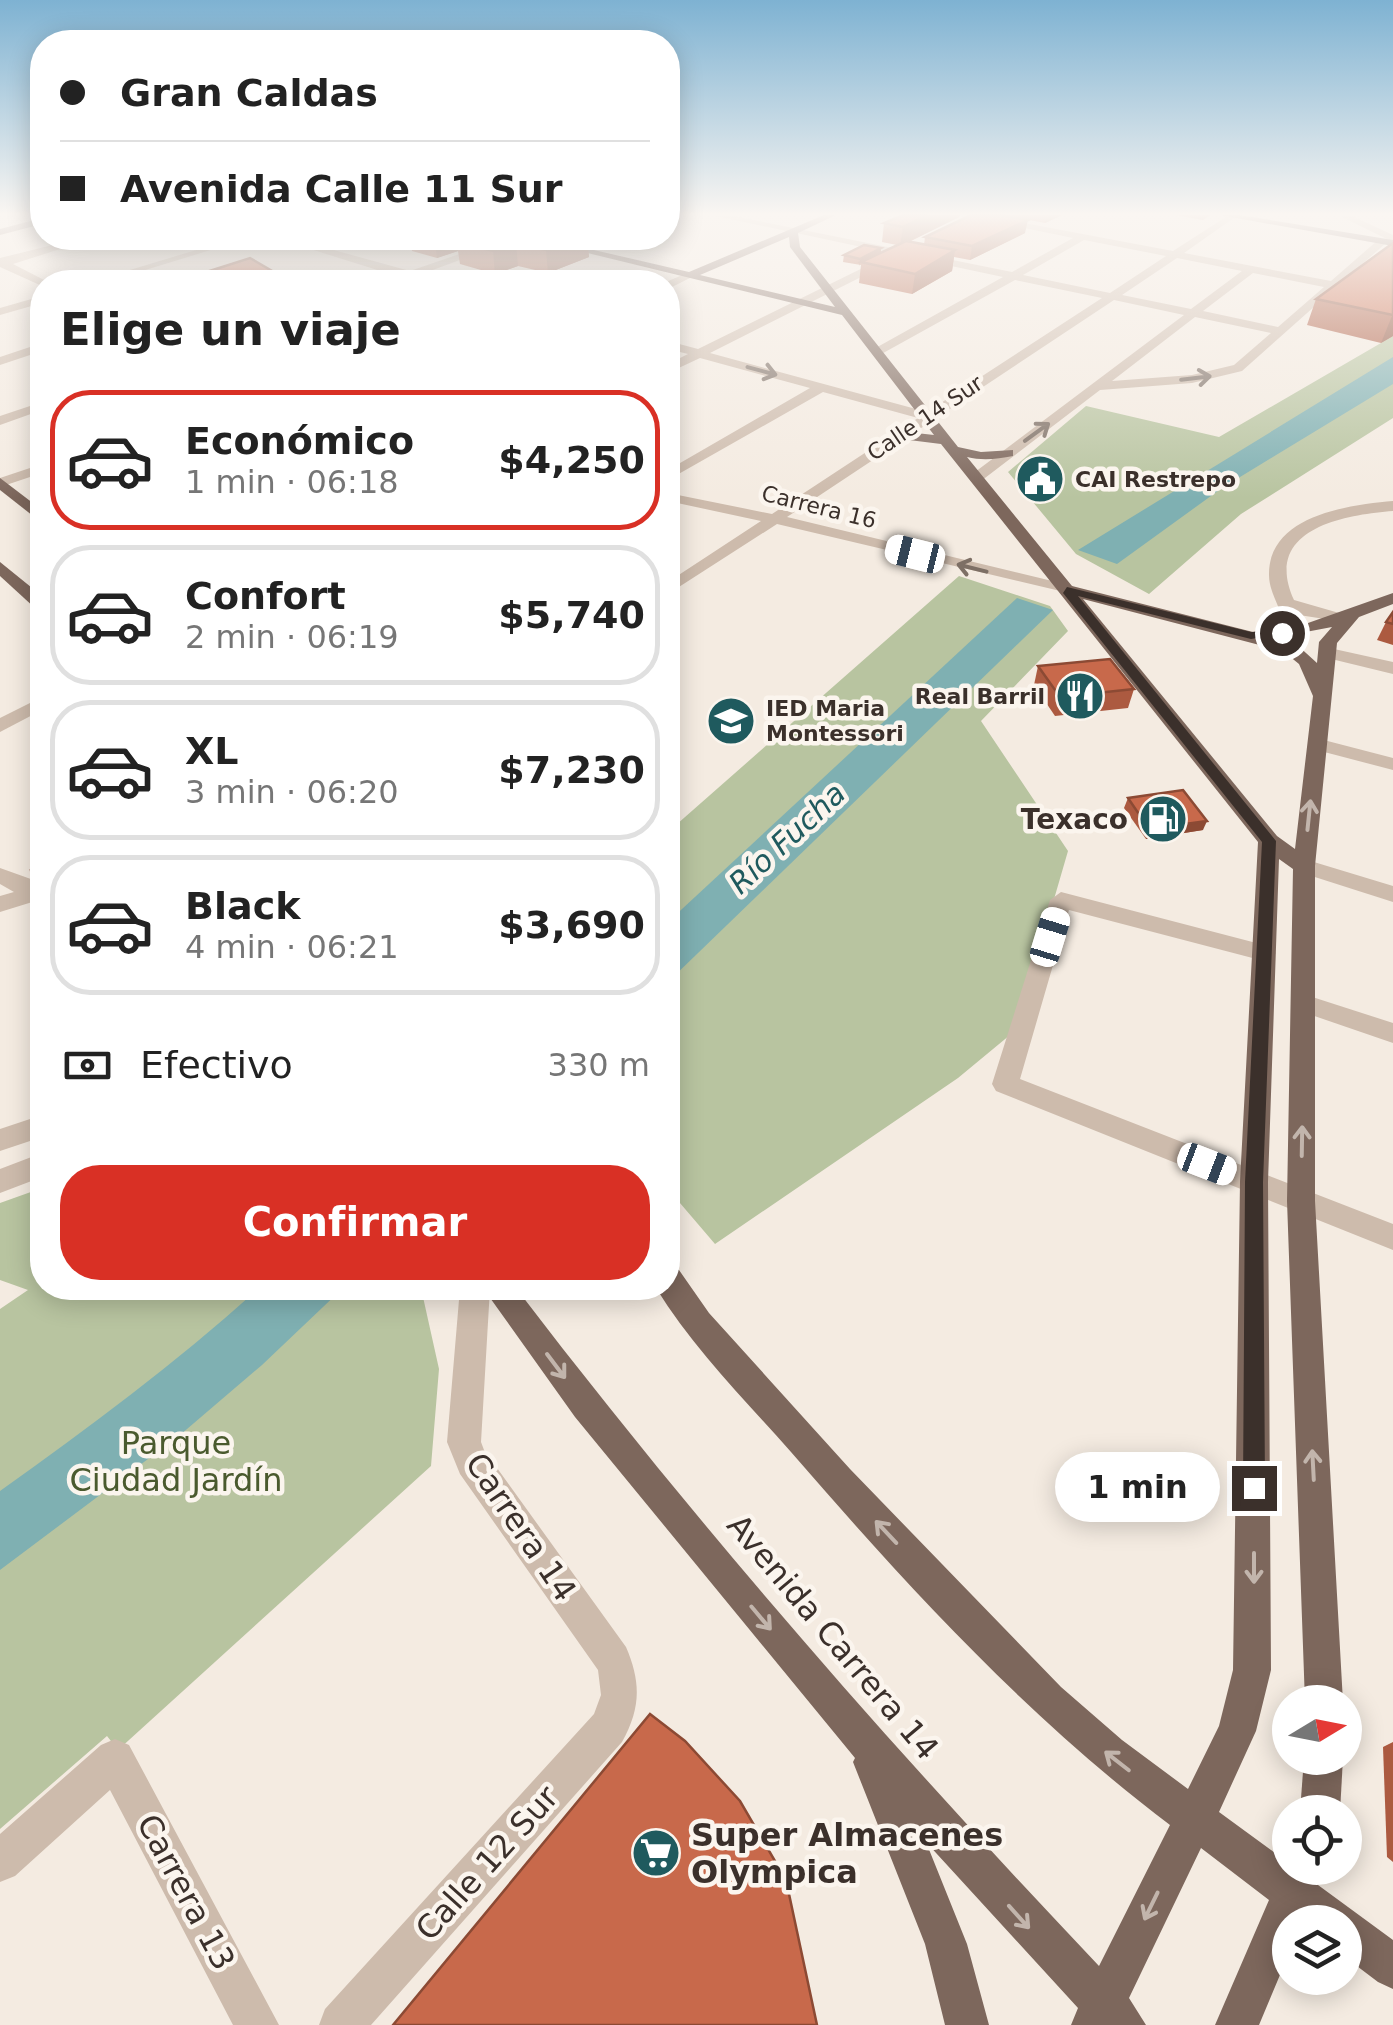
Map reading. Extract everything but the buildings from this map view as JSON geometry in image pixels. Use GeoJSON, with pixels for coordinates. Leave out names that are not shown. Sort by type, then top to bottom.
{"type":"FeatureCollection","features":[{"type":"Feature","properties":{"kind":"main road"},"geometry":{"type":"LineString","coordinates":[[833,310],[843,312]]}},
{"type":"Feature","properties":{"kind":"main road"},"geometry":{"type":"LineString","coordinates":[[841,310],[1269,841],[1304,866]]}},
{"type":"Feature","properties":{"kind":"main road"},"geometry":{"type":"LineString","coordinates":[[898,435],[981,456],[1008,453]]}},
{"type":"Feature","properties":{"kind":"main road"},"geometry":{"type":"LineString","coordinates":[[1,483],[30,508]]}},
{"type":"Feature","properties":{"kind":"main road"},"geometry":{"type":"LineString","coordinates":[[0,567],[30,594]]}},
{"type":"Feature","properties":{"kind":"main road","name":"Carrera 16"},"geometry":{"type":"LineString","coordinates":[[1067,590],[1289,647],[1302,656],[1320,698]]}},
{"type":"Feature","properties":{"kind":"main road","name":"Carrera 16"},"geometry":{"type":"LineString","coordinates":[[1251,635],[1282,633],[1393,598]]}},
{"type":"Feature","properties":{"kind":"main road"},"geometry":{"type":"LineString","coordinates":[[1323,1685],[1301,1201],[1304,866],[1325,652],[1332,633],[1348,615]]}},
{"type":"Feature","properties":{"kind":"main road"},"geometry":{"type":"LineString","coordinates":[[1106,2018],[1238,1731],[1252,1670],[1254,1182],[1269,841]]}},
{"type":"Feature","properties":{"kind":"main road"},"geometry":{"type":"LineString","coordinates":[[680,1299],[838,1481],[1048,1700],[1108,1754],[1195,1819],[1272,1864]]}},
{"type":"Feature","properties":{"kind":"main road","name":"Avenida Carrera 14"},"geometry":{"type":"LineString","coordinates":[[507,1300],[586,1406],[863,1739],[1106,2018]]}},
{"type":"Feature","properties":{"kind":"main road"},"geometry":{"type":"LineString","coordinates":[[863,1739],[946,1944],[967,2025]]}},
{"type":"Feature","properties":{"kind":"main road"},"geometry":{"type":"LineString","coordinates":[[1238,2025],[1298,1885]]}},
{"type":"Feature","properties":{"kind":"main road"},"geometry":{"type":"LineString","coordinates":[[1303,1885],[1319,1905]]}},
{"type":"Feature","properties":{"kind":"main road"},"geometry":{"type":"LineString","coordinates":[[1362,1945],[1393,1968]]}},
{"type":"Feature","properties":{"kind":"street"},"geometry":{"type":"LineString","coordinates":[[680,362],[788,310]]}},
{"type":"Feature","properties":{"kind":"street"},"geometry":{"type":"LineString","coordinates":[[876,354],[955,310]]}},
{"type":"Feature","properties":{"kind":"street","name":"Calle 14 Sur"},"geometry":{"type":"LineString","coordinates":[[680,580],[1090,310]]}},
{"type":"Feature","properties":{"kind":"street"},"geometry":{"type":"LineString","coordinates":[[1162,310],[1281,331]]}},
{"type":"Feature","properties":{"kind":"street"},"geometry":{"type":"LineString","coordinates":[[976,478],[1196,310]]}},
{"type":"Feature","properties":{"kind":"street"},"geometry":{"type":"LineString","coordinates":[[1099,386],[1192,379],[1231,371],[1306,310]]}},
{"type":"Feature","properties":{"kind":"street"},"geometry":{"type":"LineString","coordinates":[[680,349],[926,416]]}},
{"type":"Feature","properties":{"kind":"street"},"geometry":{"type":"LineString","coordinates":[[0,361],[30,351]]}},
{"type":"Feature","properties":{"kind":"street"},"geometry":{"type":"LineString","coordinates":[[680,469],[821,388]]}},
{"type":"Feature","properties":{"kind":"street"},"geometry":{"type":"LineString","coordinates":[[0,421],[30,410]]}},
{"type":"Feature","properties":{"kind":"street"},"geometry":{"type":"LineString","coordinates":[[1,483],[30,472]]}},
{"type":"Feature","properties":{"kind":"street","name":"Carrera 16"},"geometry":{"type":"LineString","coordinates":[[680,499],[1067,590]]}},
{"type":"Feature","properties":{"kind":"street"},"geometry":{"type":"LineString","coordinates":[[1282,633],[1292,621],[1276,569],[1284,549],[1295,536],[1337,513],[1393,506]]}},
{"type":"Feature","properties":{"kind":"street"},"geometry":{"type":"LineString","coordinates":[[1285,603],[1312,614],[1348,615]]}},
{"type":"Feature","properties":{"kind":"street"},"geometry":{"type":"LineString","coordinates":[[1325,652],[1393,668]]}},
{"type":"Feature","properties":{"kind":"street"},"geometry":{"type":"LineString","coordinates":[[0,726],[30,710]]}},
{"type":"Feature","properties":{"kind":"street"},"geometry":{"type":"LineString","coordinates":[[1316,744],[1393,764]]}},
{"type":"Feature","properties":{"kind":"street"},"geometry":{"type":"LineString","coordinates":[[1304,866],[1393,894]]}},
{"type":"Feature","properties":{"kind":"street"},"geometry":{"type":"LineString","coordinates":[[0,875],[30,888]]}},
{"type":"Feature","properties":{"kind":"street"},"geometry":{"type":"LineString","coordinates":[[0,904],[30,895]]}},
{"type":"Feature","properties":{"kind":"street"},"geometry":{"type":"LineString","coordinates":[[1264,953],[1062,900],[1004,1084],[1393,1237]]}},
{"type":"Feature","properties":{"kind":"street"},"geometry":{"type":"LineString","coordinates":[[1303,1002],[1393,1033]]}},
{"type":"Feature","properties":{"kind":"street"},"geometry":{"type":"LineString","coordinates":[[0,1140],[30,1130]]}},
{"type":"Feature","properties":{"kind":"street"},"geometry":{"type":"LineString","coordinates":[[0,1181],[30,1170]]}},
{"type":"Feature","properties":{"kind":"street","name":"Carrera 14"},"geometry":{"type":"LineString","coordinates":[[473,1300],[464,1442],[472,1462],[613,1660],[622,1696]]}},
{"type":"Feature","properties":{"kind":"street","name":"Calle 12 Sur"},"geometry":{"type":"LineString","coordinates":[[341,2025],[608,1728],[622,1696]]}},
{"type":"Feature","properties":{"kind":"street","name":"Carrera 13"},"geometry":{"type":"LineString","coordinates":[[0,1862],[115,1759],[257,2025]]}},
{"type":"Feature","properties":{"kind":"green space"},"geometry":{"type":"Polygon","coordinates":[[[1393,336],[1393,418],[1241,514],[1149,594],[1076,554],[1008,472],[1086,406],[1219,437],[1393,336]]]}},
{"type":"Feature","properties":{"kind":"green space"},"geometry":{"type":"Polygon","coordinates":[[[959,576],[1050,606],[1068,631],[981,721],[1068,851],[1016,1030],[958,1078],[715,1244],[680,1203],[680,821],[959,576]]]}},
{"type":"Feature","properties":{"kind":"green space","name":"Parque Ciudad Jardín"},"geometry":{"type":"Polygon","coordinates":[[[30,1192],[30,1300],[424,1300],[439,1369],[431,1466],[118,1750],[107,1736],[0,1829],[0,1309],[28,1290],[0,1280],[0,1203],[30,1192]]]}},
{"type":"Feature","properties":{"kind":"water"},"geometry":{"type":"Polygon","coordinates":[[[1393,357],[1393,384],[1222,488],[1117,564],[1078,550],[1393,357]]]}},
{"type":"Feature","properties":{"kind":"water","name":"Río Fucha"},"geometry":{"type":"Polygon","coordinates":[[[1017,598],[1053,610],[680,970],[680,911],[1017,598]]]}},
{"type":"Feature","properties":{"kind":"water"},"geometry":{"type":"Polygon","coordinates":[[[245,1300],[330,1300],[180,1435],[0,1570],[0,1491],[197,1342],[245,1300]]]}},
{"type":"Feature","properties":{"kind":"place","name":"CAI Restrepo"},"geometry":{"type":"Point","coordinates":[1040,479]}},
{"type":"Feature","properties":{"kind":"place","name":"Real Barril"},"geometry":{"type":"Point","coordinates":[1080,696]}},
{"type":"Feature","properties":{"kind":"place","name":"IED Maria Montessori"},"geometry":{"type":"Point","coordinates":[731,721]}},
{"type":"Feature","properties":{"kind":"place","name":"Texaco"},"geometry":{"type":"Point","coordinates":[1163,819]}},
{"type":"Feature","properties":{"kind":"place","name":"Super Almacenes Olympica"},"geometry":{"type":"Point","coordinates":[656,1853]}},
{"type":"Feature","properties":{"kind":"route"},"geometry":{"type":"LineString","coordinates":[[1254,1488],[1254,1182],[1269,841],[1067,590],[1251,635],[1282,633]]}}]}
